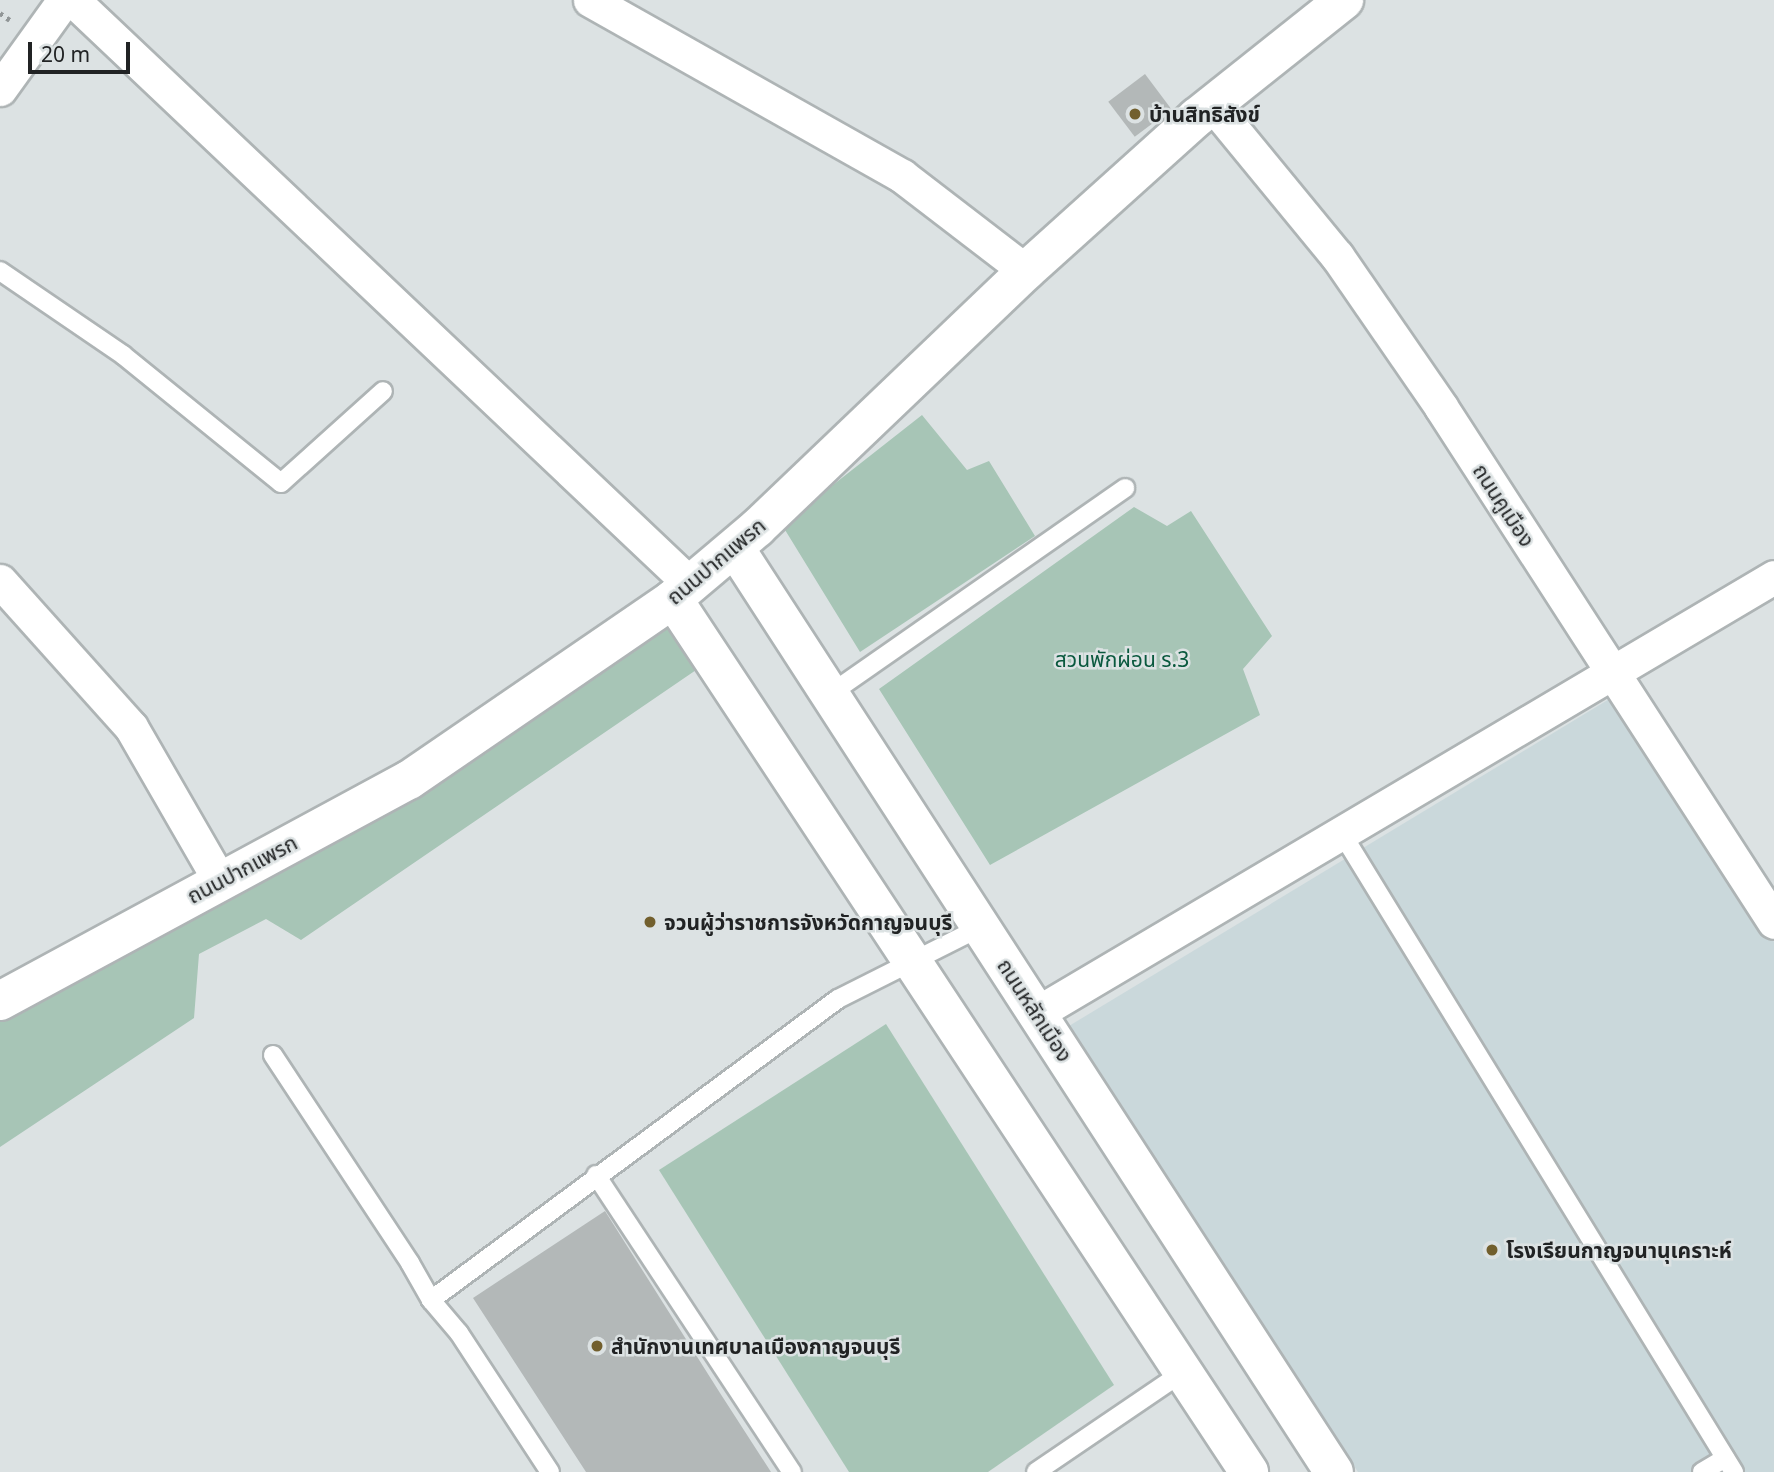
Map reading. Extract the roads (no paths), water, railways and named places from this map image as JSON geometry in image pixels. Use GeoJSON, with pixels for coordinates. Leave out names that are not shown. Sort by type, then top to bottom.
{"type":"FeatureCollection","features":[{"type":"Feature","properties":{"kind":"street"},"geometry":{"type":"LineString","coordinates":[[0,89],[64,0]]}},
{"type":"Feature","properties":{"kind":"street"},"geometry":{"type":"LineString","coordinates":[[73,0],[681,591],[914,963],[1249,1472]]}},
{"type":"Feature","properties":{"kind":"street"},"geometry":{"type":"LineString","coordinates":[[590,0],[902,176],[1026,271]]}},
{"type":"Feature","properties":{"kind":"street","name":"ถนนปากแพรก"},"geometry":{"type":"LineString","coordinates":[[0,1000],[409,779],[681,591],[735,548],[1026,271],[1212,104],[1344,0]]}},
{"type":"Feature","properties":{"kind":"street","name":"ถนนคูเมือง"},"geometry":{"type":"LineString","coordinates":[[1212,104],[1338,256],[1441,407],[1774,922]]}},
{"type":"Feature","properties":{"kind":"street","name":"ถนนหลักเมือง"},"geometry":{"type":"LineString","coordinates":[[735,548],[1334,1472]]}},
{"type":"Feature","properties":{"kind":"street"},"geometry":{"type":"LineString","coordinates":[[1037,1013],[1774,577]]}},
{"type":"Feature","properties":{"kind":"street"},"geometry":{"type":"LineString","coordinates":[[0,581],[131,727],[220,881]]}},
{"type":"Feature","properties":{"kind":"lane"},"geometry":{"type":"LineString","coordinates":[[0,271],[123,355],[281,483],[383,391]]}},
{"type":"Feature","properties":{"kind":"lane"},"geometry":{"type":"LineString","coordinates":[[830,694],[1125,488]]}},
{"type":"Feature","properties":{"kind":"lane"},"geometry":{"type":"LineString","coordinates":[[1341,832],[1730,1465],[1702,1472]]}},
{"type":"Feature","properties":{"kind":"lane"},"geometry":{"type":"LineString","coordinates":[[430,1300],[838,999],[981,927]]}},
{"type":"Feature","properties":{"kind":"lane"},"geometry":{"type":"LineString","coordinates":[[273,1055],[410,1262],[430,1300],[459,1333],[550,1472]]}},
{"type":"Feature","properties":{"kind":"lane"},"geometry":{"type":"LineString","coordinates":[[596,1175],[792,1472]]}},
{"type":"Feature","properties":{"kind":"lane"},"geometry":{"type":"LineString","coordinates":[[1036,1472],[1183,1372]]}},
{"type":"Feature","properties":{"kind":"place","name":"บ้านสิทธิสังข์"},"geometry":{"type":"Point","coordinates":[1135,114]}},
{"type":"Feature","properties":{"kind":"place","name":"จวนผู้ว่าราชการจังหวัดกาญจนบุรี"},"geometry":{"type":"Point","coordinates":[650,922]}},
{"type":"Feature","properties":{"kind":"place","name":"โรงเรียนกาญจนานุเคราะห์"},"geometry":{"type":"Point","coordinates":[1492,1250]}},
{"type":"Feature","properties":{"kind":"place","name":"สำนักงานเทศบาลเมืองกาญจนบุรี"},"geometry":{"type":"Point","coordinates":[597,1346]}},
{"type":"Feature","properties":{"kind":"park label","name":"สวนพักผ่อน ร.3"},"geometry":{"type":"Point","coordinates":[1122,659]}}]}
